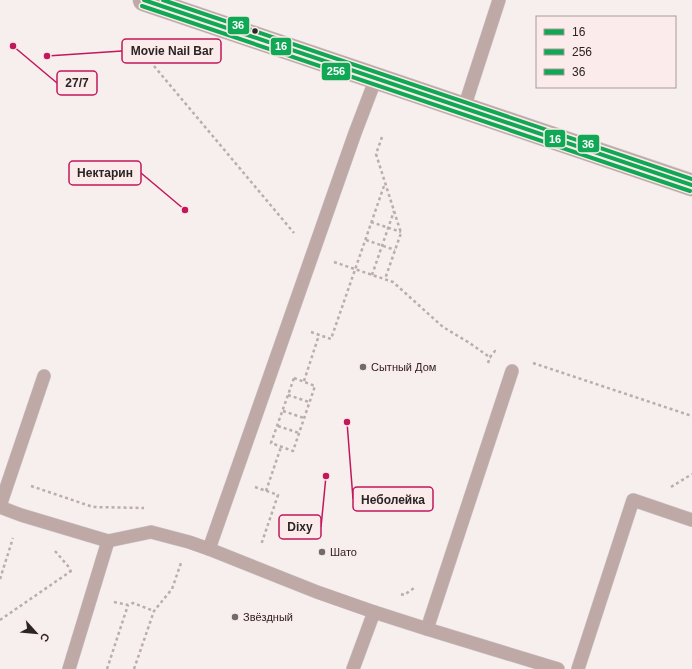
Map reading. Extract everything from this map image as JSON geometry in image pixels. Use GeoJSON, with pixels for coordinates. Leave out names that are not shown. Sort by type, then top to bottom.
{"type":"FeatureCollection","features":[{"type":"Feature","properties":{"kind":"street"},"geometry":{"type":"LineString","coordinates":[[144,0],[692,185]]}},
{"type":"Feature","properties":{"kind":"lane"},"geometry":{"type":"LineString","coordinates":[[464,108],[499,0]]}},
{"type":"Feature","properties":{"kind":"lane"},"geometry":{"type":"LineString","coordinates":[[209,549],[355,132],[376,78]]}},
{"type":"Feature","properties":{"kind":"lane"},"geometry":{"type":"LineString","coordinates":[[427,629],[512,371]]}},
{"type":"Feature","properties":{"kind":"lane"},"geometry":{"type":"LineString","coordinates":[[44,376],[0,507],[21,515],[108,541],[151,532],[189,542],[317,592],[374,612],[558,669]]}},
{"type":"Feature","properties":{"kind":"lane"},"geometry":{"type":"LineString","coordinates":[[578,669],[633,500],[692,520]]}},
{"type":"Feature","properties":{"kind":"lane"},"geometry":{"type":"LineString","coordinates":[[69,669],[108,541]]}},
{"type":"Feature","properties":{"kind":"lane"},"geometry":{"type":"LineString","coordinates":[[353,669],[374,612]]}},
{"type":"Feature","properties":{"kind":"path"},"geometry":{"type":"LineString","coordinates":[[154,66],[313,254],[393,282],[443,327],[512,371]]}},
{"type":"Feature","properties":{"kind":"path"},"geometry":{"type":"LineString","coordinates":[[382,137],[376,154],[401,232],[385,279]]}},
{"type":"Feature","properties":{"kind":"path"},"geometry":{"type":"LineString","coordinates":[[331,339],[385,182]]}},
{"type":"Feature","properties":{"kind":"path"},"geometry":{"type":"LineString","coordinates":[[372,275],[394,211]]}},
{"type":"Feature","properties":{"kind":"path"},"geometry":{"type":"LineString","coordinates":[[371,222],[401,232]]}},
{"type":"Feature","properties":{"kind":"path"},"geometry":{"type":"LineString","coordinates":[[366,240],[395,250]]}},
{"type":"Feature","properties":{"kind":"path"},"geometry":{"type":"LineString","coordinates":[[304,381],[319,336]]}},
{"type":"Feature","properties":{"kind":"path"},"geometry":{"type":"LineString","coordinates":[[487,364],[495,351],[503,353]]}},
{"type":"Feature","properties":{"kind":"path"},"geometry":{"type":"LineString","coordinates":[[526,361],[692,416]]}},
{"type":"Feature","properties":{"kind":"path"},"geometry":{"type":"LineString","coordinates":[[272,443],[293,450],[299,434],[315,386],[294,378]]}},
{"type":"Feature","properties":{"kind":"path"},"geometry":{"type":"LineString","coordinates":[[288,394],[309,402]]}},
{"type":"Feature","properties":{"kind":"path"},"geometry":{"type":"LineString","coordinates":[[283,410],[304,418]]}},
{"type":"Feature","properties":{"kind":"path"},"geometry":{"type":"LineString","coordinates":[[277,426],[299,434]]}},
{"type":"Feature","properties":{"kind":"path"},"geometry":{"type":"LineString","coordinates":[[266,491],[281,447]]}},
{"type":"Feature","properties":{"kind":"path"},"geometry":{"type":"LineString","coordinates":[[9,478],[93,507],[147,508],[151,532]]}},
{"type":"Feature","properties":{"kind":"path"},"geometry":{"type":"LineString","coordinates":[[253,566],[278,495]]}},
{"type":"Feature","properties":{"kind":"path"},"geometry":{"type":"LineString","coordinates":[[0,579],[21,515]]}},
{"type":"Feature","properties":{"kind":"path"},"geometry":{"type":"LineString","coordinates":[[60,527],[52,548],[71,571],[73,577]]}},
{"type":"Feature","properties":{"kind":"path"},"geometry":{"type":"LineString","coordinates":[[0,620],[71,571],[108,541]]}},
{"type":"Feature","properties":{"kind":"path"},"geometry":{"type":"LineString","coordinates":[[134,669],[154,611],[172,588],[189,542]]}},
{"type":"Feature","properties":{"kind":"path"},"geometry":{"type":"LineString","coordinates":[[397,593],[404,595],[414,588],[416,580]]}},
{"type":"Feature","properties":{"kind":"path"},"geometry":{"type":"LineString","coordinates":[[92,596],[128,605],[133,603],[154,611]]}},
{"type":"Feature","properties":{"kind":"path"},"geometry":{"type":"LineString","coordinates":[[107,669],[128,605]]}},
{"type":"Feature","properties":{"kind":"transit line","name":"16"},"geometry":{"type":"LineString","coordinates":[[144,0],[692,185]]}},
{"type":"Feature","properties":{"kind":"transit line","name":"36"},"geometry":{"type":"LineString","coordinates":[[163,0],[692,179]]}},
{"type":"Feature","properties":{"kind":"transit line","name":"256"},"geometry":{"type":"LineString","coordinates":[[142,6],[690,191]]}},
{"type":"Feature","properties":{"kind":"place","name":"27/7"},"geometry":{"type":"Point","coordinates":[13,46]}},
{"type":"Feature","properties":{"kind":"place","name":"Movie Nail Bar"},"geometry":{"type":"Point","coordinates":[47,56]}},
{"type":"Feature","properties":{"kind":"place","name":"Нектарин"},"geometry":{"type":"Point","coordinates":[185,210]}},
{"type":"Feature","properties":{"kind":"place","name":"Сытный Дом"},"geometry":{"type":"Point","coordinates":[363,367]}},
{"type":"Feature","properties":{"kind":"place","name":"Неболейка"},"geometry":{"type":"Point","coordinates":[347,422]}},
{"type":"Feature","properties":{"kind":"place","name":"Dixy"},"geometry":{"type":"Point","coordinates":[326,476]}},
{"type":"Feature","properties":{"kind":"place","name":"Шато"},"geometry":{"type":"Point","coordinates":[322,552]}},
{"type":"Feature","properties":{"kind":"place","name":"Звёздный"},"geometry":{"type":"Point","coordinates":[235,617]}}]}
